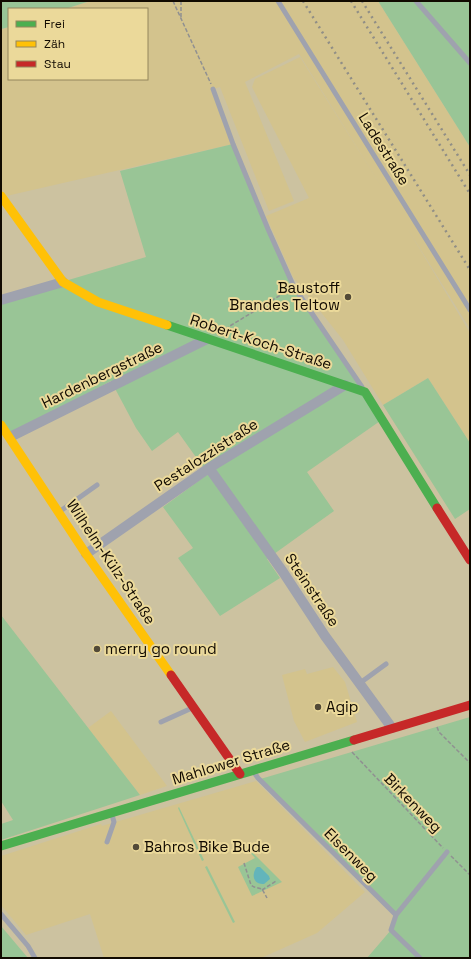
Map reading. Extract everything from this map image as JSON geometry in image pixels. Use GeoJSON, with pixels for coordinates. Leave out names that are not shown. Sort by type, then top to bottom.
{"type":"FeatureCollection","features":[{"type":"Feature","properties":{"kind":"street","name":"Robert-Koch-Straße"},"geometry":{"type":"LineString","coordinates":[[1,196],[63,282],[98,302],[365,392]]}},
{"type":"Feature","properties":{"kind":"street"},"geometry":{"type":"LineString","coordinates":[[1,300],[63,282]]}},
{"type":"Feature","properties":{"kind":"street","name":"Hardenbergstraße"},"geometry":{"type":"LineString","coordinates":[[10,437],[207,339]]}},
{"type":"Feature","properties":{"kind":"street","name":"Pestalozzistraße"},"geometry":{"type":"LineString","coordinates":[[86,554],[210,468],[345,385]]}},
{"type":"Feature","properties":{"kind":"street"},"geometry":{"type":"LineString","coordinates":[[365,392],[470,560]]}},
{"type":"Feature","properties":{"kind":"street","name":"Wilhelm-Külz-Straße"},"geometry":{"type":"LineString","coordinates":[[1,425],[86,554],[240,774]]}},
{"type":"Feature","properties":{"kind":"street","name":"Steinstraße"},"geometry":{"type":"LineString","coordinates":[[210,468],[283,572],[325,636],[392,728]]}},
{"type":"Feature","properties":{"kind":"street","name":"Mahlower Straße"},"geometry":{"type":"LineString","coordinates":[[1,846],[470,705]]}},
{"type":"Feature","properties":{"kind":"lane","name":"Ladestraße"},"geometry":{"type":"LineString","coordinates":[[278,1],[470,310]]}},
{"type":"Feature","properties":{"kind":"lane"},"geometry":{"type":"LineString","coordinates":[[416,1],[470,64]]}},
{"type":"Feature","properties":{"kind":"lane"},"geometry":{"type":"LineString","coordinates":[[213,89],[253,192],[294,287],[365,392]]}},
{"type":"Feature","properties":{"kind":"lane"},"geometry":{"type":"LineString","coordinates":[[59,512],[97,486]]}},
{"type":"Feature","properties":{"kind":"lane"},"geometry":{"type":"LineString","coordinates":[[360,683],[386,664]]}},
{"type":"Feature","properties":{"kind":"lane"},"geometry":{"type":"LineString","coordinates":[[161,722],[193,707]]}},
{"type":"Feature","properties":{"kind":"lane","name":"Elsenweg"},"geometry":{"type":"LineString","coordinates":[[253,770],[255,775],[396,916]]}},
{"type":"Feature","properties":{"kind":"lane"},"geometry":{"type":"LineString","coordinates":[[107,842],[114,822],[111,813]]}},
{"type":"Feature","properties":{"kind":"lane"},"geometry":{"type":"LineString","coordinates":[[420,958],[391,930],[396,916],[447,852]]}},
{"type":"Feature","properties":{"kind":"lane"},"geometry":{"type":"LineString","coordinates":[[1,914],[28,946],[35,958]]}},
{"type":"Feature","properties":{"kind":"path"},"geometry":{"type":"LineString","coordinates":[[173,1],[213,89]]}},
{"type":"Feature","properties":{"kind":"path"},"geometry":{"type":"LineString","coordinates":[[181,1],[181,18]]}},
{"type":"Feature","properties":{"kind":"path"},"geometry":{"type":"LineString","coordinates":[[207,339],[294,287]]}},
{"type":"Feature","properties":{"kind":"path"},"geometry":{"type":"LineString","coordinates":[[431,716],[439,732],[470,763]]}},
{"type":"Feature","properties":{"kind":"path","name":"Birkenweg"},"geometry":{"type":"LineString","coordinates":[[349,741],[352,754],[470,875]]}},
{"type":"Feature","properties":{"kind":"path"},"geometry":{"type":"LineString","coordinates":[[244,864],[251,885],[262,890],[267,898]]}},
{"type":"Feature","properties":{"kind":"path"},"geometry":{"type":"LineString","coordinates":[[262,890],[276,881]]}},
{"type":"Feature","properties":{"kind":"shaded area"},"geometry":{"type":"Polygon","coordinates":[[[91,1],[378,1],[470,147],[470,329],[299,54],[245,82],[294,201],[269,211],[220,87],[213,89],[233,144],[2,197],[1,30],[8,27],[8,80],[148,80],[148,8],[69,8],[91,1]]]}},
{"type":"Feature","properties":{"kind":"shaded area"},"geometry":{"type":"Polygon","coordinates":[[[300,57],[403,221],[470,333],[470,443],[428,378],[383,405],[343,340],[293,277],[266,216],[309,198],[252,87],[255,79],[300,57]]]}},
{"type":"Feature","properties":{"kind":"shaded area"},"geometry":{"type":"Polygon","coordinates":[[[333,667],[345,682],[357,722],[305,742],[294,721],[282,675],[305,669],[307,674],[333,667]]]}},
{"type":"Feature","properties":{"kind":"shaded area"},"geometry":{"type":"Polygon","coordinates":[[[111,711],[167,786],[140,795],[88,728],[111,711]]]}},
{"type":"Feature","properties":{"kind":"shaded area"},"geometry":{"type":"Polygon","coordinates":[[[256,781],[365,892],[317,933],[261,958],[104,958],[90,914],[26,935],[1,905],[1,856],[101,824],[102,826],[256,781]]]}},
{"type":"Feature","properties":{"kind":"green space"},"geometry":{"type":"Polygon","coordinates":[[[1,1],[90,1],[68,8],[8,8],[8,27],[1,29],[1,1]]]}},
{"type":"Feature","properties":{"kind":"green space"},"geometry":{"type":"Polygon","coordinates":[[[378,1],[470,1],[470,147],[378,1]]]}},
{"type":"Feature","properties":{"kind":"green space"},"geometry":{"type":"Polygon","coordinates":[[[233,144],[294,287],[383,419],[307,472],[334,511],[267,559],[280,578],[220,616],[178,558],[193,548],[163,507],[208,474],[178,432],[152,451],[136,428],[111,381],[11,435],[1,420],[1,300],[146,257],[120,171],[233,144]]]}},
{"type":"Feature","properties":{"kind":"green space"},"geometry":{"type":"Polygon","coordinates":[[[428,378],[470,443],[470,509],[455,519],[383,405],[428,378]]]}},
{"type":"Feature","properties":{"kind":"green space"},"geometry":{"type":"Polygon","coordinates":[[[1,615],[140,795],[1,840],[1,824],[13,820],[1,801],[1,615]]]}},
{"type":"Feature","properties":{"kind":"green space"},"geometry":{"type":"Polygon","coordinates":[[[470,717],[470,958],[367,958],[391,930],[396,915],[257,780],[470,717]]]}},
{"type":"Feature","properties":{"kind":"green space"},"geometry":{"type":"Polygon","coordinates":[[[179,807],[204,860],[202,861],[178,808],[179,807]]]}},
{"type":"Feature","properties":{"kind":"green space"},"geometry":{"type":"Polygon","coordinates":[[[246,846],[282,882],[252,896],[238,867],[255,858],[246,848],[239,851],[238,849],[246,846]]]}},
{"type":"Feature","properties":{"kind":"green space"},"geometry":{"type":"Polygon","coordinates":[[[207,866],[235,922],[233,923],[205,867],[207,866]]]}},
{"type":"Feature","properties":{"kind":"green space"},"geometry":{"type":"Polygon","coordinates":[[[1,926],[28,958],[1,958],[1,926]]]}},
{"type":"Feature","properties":{"kind":"water"},"geometry":{"type":"Polygon","coordinates":[[[257,867],[260,867],[269,876],[270,879],[264,884],[257,883],[255,881],[254,873],[257,867]]]}},
{"type":"Feature","properties":{"kind":"railway"},"geometry":{"type":"LineString","coordinates":[[303,1],[470,270]]}},
{"type":"Feature","properties":{"kind":"railway"},"geometry":{"type":"LineString","coordinates":[[351,1],[470,194]]}},
{"type":"Feature","properties":{"kind":"railway"},"geometry":{"type":"LineString","coordinates":[[362,1],[470,175]]}},
{"type":"Feature","properties":{"kind":"traffic: fast"},"geometry":{"type":"LineString","coordinates":[[167,325],[365,392],[437,508]]}},
{"type":"Feature","properties":{"kind":"traffic: fast"},"geometry":{"type":"LineString","coordinates":[[1,846],[354,740]]}},
{"type":"Feature","properties":{"kind":"traffic: slow"},"geometry":{"type":"LineString","coordinates":[[1,196],[63,282],[98,302],[167,325]]}},
{"type":"Feature","properties":{"kind":"traffic: slow"},"geometry":{"type":"LineString","coordinates":[[1,425],[86,554],[171,675]]}},
{"type":"Feature","properties":{"kind":"traffic: jam"},"geometry":{"type":"LineString","coordinates":[[437,508],[470,560]]}},
{"type":"Feature","properties":{"kind":"traffic: jam"},"geometry":{"type":"LineString","coordinates":[[171,675],[240,774]]}},
{"type":"Feature","properties":{"kind":"traffic: jam"},"geometry":{"type":"LineString","coordinates":[[354,740],[470,705]]}},
{"type":"Feature","properties":{"kind":"place","name":"Baustoff Brandes Teltow"},"geometry":{"type":"Point","coordinates":[348,297]}},
{"type":"Feature","properties":{"kind":"place","name":"merry go round"},"geometry":{"type":"Point","coordinates":[97,649]}},
{"type":"Feature","properties":{"kind":"place","name":"Agip"},"geometry":{"type":"Point","coordinates":[318,707]}},
{"type":"Feature","properties":{"kind":"place","name":"Bahros Bike Bude"},"geometry":{"type":"Point","coordinates":[136,847]}}]}
